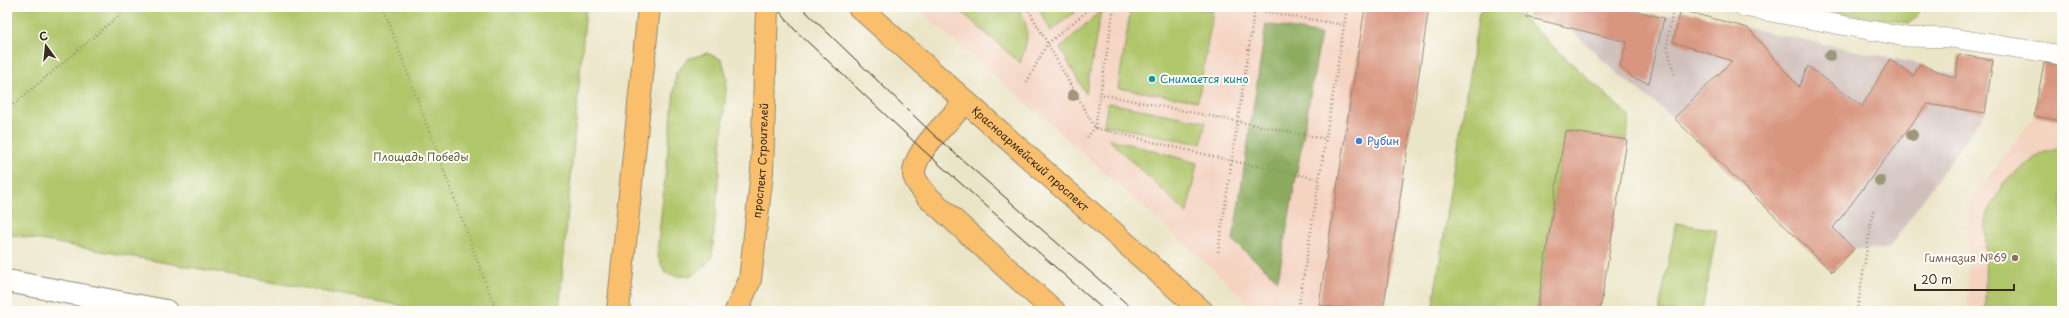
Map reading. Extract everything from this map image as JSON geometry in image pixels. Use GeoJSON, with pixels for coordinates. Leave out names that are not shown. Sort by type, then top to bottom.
{"type":"FeatureCollection","features":[{"type":"Feature","properties":{"kind":"main road","name":"проспект Строителей"},"geometry":{"type":"LineString","coordinates":[[736,311],[750,280],[762,172],[767,7]]}},
{"type":"Feature","properties":{"kind":"main road","name":"Красноармейский проспект"},"geometry":{"type":"LineString","coordinates":[[859,8],[1202,311]]}},
{"type":"Feature","properties":{"kind":"main road"},"geometry":{"type":"LineString","coordinates":[[618,311],[651,10]]}},
{"type":"Feature","properties":{"kind":"main road"},"geometry":{"type":"LineString","coordinates":[[966,102],[923,150],[915,162],[914,176],[927,196],[1054,311]]}},
{"type":"Feature","properties":{"kind":"street"},"geometry":{"type":"LineString","coordinates":[[7,281],[166,311]]}},
{"type":"Feature","properties":{"kind":"lane"},"geometry":{"type":"LineString","coordinates":[[1744,7],[1906,37],[1952,38],[2062,55]]}},
{"type":"Feature","properties":{"kind":"path"},"geometry":{"type":"LineString","coordinates":[[7,110],[129,7]]}},
{"type":"Feature","properties":{"kind":"path"},"geometry":{"type":"LineString","coordinates":[[383,7],[496,311]]}},
{"type":"Feature","properties":{"kind":"path"},"geometry":{"type":"LineString","coordinates":[[1027,7],[1095,128],[1232,162],[1319,179]]}},
{"type":"Feature","properties":{"kind":"path"},"geometry":{"type":"LineString","coordinates":[[1027,82],[1047,44],[1092,7]]}},
{"type":"Feature","properties":{"kind":"path"},"geometry":{"type":"LineString","coordinates":[[1087,137],[1095,128],[1099,94],[1114,7]]}},
{"type":"Feature","properties":{"kind":"path"},"geometry":{"type":"LineString","coordinates":[[1237,7],[1344,25]]}},
{"type":"Feature","properties":{"kind":"path"},"geometry":{"type":"LineString","coordinates":[[1298,311],[1347,7]]}},
{"type":"Feature","properties":{"kind":"path"},"geometry":{"type":"LineString","coordinates":[[1673,7],[1667,46],[1675,76]]}},
{"type":"Feature","properties":{"kind":"path"},"geometry":{"type":"LineString","coordinates":[[1218,252],[1255,9]]}},
{"type":"Feature","properties":{"kind":"path"},"geometry":{"type":"LineString","coordinates":[[1099,94],[1238,120],[1326,139]]}},
{"type":"Feature","properties":{"kind":"path"},"geometry":{"type":"LineString","coordinates":[[1857,311],[1873,211]]}},
{"type":"Feature","properties":{"kind":"shaded area"},"geometry":{"type":"Polygon","coordinates":[[[915,7],[1365,7],[1318,311],[1256,311],[1208,265],[1038,113],[915,7]]]}},
{"type":"Feature","properties":{"kind":"shaded area"},"geometry":{"type":"Polygon","coordinates":[[[1620,7],[1664,18],[1681,10],[1748,28],[1920,64],[1936,70],[1956,74],[1985,113],[1888,249],[1854,249],[1832,272],[1674,118],[1618,74],[1568,27],[1620,7]]]}},
{"type":"Feature","properties":{"kind":"shaded area","name":"Гимназия №69"},"geometry":{"type":"Polygon","coordinates":[[[2034,116],[2062,121],[2062,311],[1968,311],[1968,205],[2034,116]]]}},
{"type":"Feature","properties":{"kind":"green space","name":"Площадь Победы"},"geometry":{"type":"Polygon","coordinates":[[[7,7],[586,7],[559,311],[431,311],[7,234],[7,7]]]}},
{"type":"Feature","properties":{"kind":"green space"},"geometry":{"type":"Polygon","coordinates":[[[956,7],[1018,7],[1025,22],[1027,35],[1025,48],[1020,63],[956,7]]]}},
{"type":"Feature","properties":{"kind":"green space"},"geometry":{"type":"Polygon","coordinates":[[[1038,7],[1081,7],[1051,31],[1038,7]]]}},
{"type":"Feature","properties":{"kind":"green space"},"geometry":{"type":"Polygon","coordinates":[[[1131,7],[1190,7],[1213,11],[1198,101],[1118,88],[1131,7]]]}},
{"type":"Feature","properties":{"kind":"green space"},"geometry":{"type":"Polygon","coordinates":[[[1487,7],[1510,7],[1629,116],[1627,140],[1565,131],[1537,311],[1432,311],[1479,13],[1487,7]]]}},
{"type":"Feature","properties":{"kind":"green space"},"geometry":{"type":"Polygon","coordinates":[[[1803,7],[1919,7],[1917,17],[1909,23],[1803,7]]]}},
{"type":"Feature","properties":{"kind":"green space"},"geometry":{"type":"Polygon","coordinates":[[[1101,10],[1086,94],[1060,48],[1101,10]]]}},
{"type":"Feature","properties":{"kind":"green space"},"geometry":{"type":"Polygon","coordinates":[[[1266,24],[1321,34],[1278,280],[1233,241],[1266,24]]]}},
{"type":"Feature","properties":{"kind":"green space"},"geometry":{"type":"Polygon","coordinates":[[[707,53],[722,60],[727,78],[712,257],[697,273],[680,276],[665,273],[657,254],[676,73],[688,59],[707,53]]]}},
{"type":"Feature","properties":{"kind":"green space"},"geometry":{"type":"Polygon","coordinates":[[[1108,103],[1206,122],[1201,144],[1104,125],[1108,103]]]}},
{"type":"Feature","properties":{"kind":"green space"},"geometry":{"type":"Polygon","coordinates":[[[1107,138],[1197,163],[1187,213],[1107,138]]]}},
{"type":"Feature","properties":{"kind":"green space","name":"Гимназия №69"},"geometry":{"type":"Polygon","coordinates":[[[2062,146],[2062,311],[1985,311],[1986,216],[2004,182],[2040,154],[2062,146]]]}},
{"type":"Feature","properties":{"kind":"green space"},"geometry":{"type":"Polygon","coordinates":[[[1676,223],[1717,230],[1702,311],[1659,311],[1676,223]]]}},
{"type":"Feature","properties":{"kind":"building"},"geometry":{"type":"Polygon","coordinates":[[[1365,7],[1429,7],[1383,311],[1361,311],[1319,305],[1365,7]]]}},
{"type":"Feature","properties":{"kind":"building"},"geometry":{"type":"Polygon","coordinates":[[[1528,7],[1620,7],[1664,18],[1649,83],[1633,78],[1620,66],[1627,42],[1527,17],[1528,7]]]}},
{"type":"Feature","properties":{"kind":"building"},"geometry":{"type":"Polygon","coordinates":[[[1681,10],[1748,28],[1799,87],[1808,66],[1862,106],[1890,59],[1913,76],[1920,64],[1955,78],[1959,55],[1993,60],[1985,113],[1927,104],[1833,228],[1854,249],[1832,272],[1674,118],[1732,61],[1673,42],[1681,10]]]}},
{"type":"Feature","properties":{"kind":"building"},"geometry":{"type":"Polygon","coordinates":[[[2044,63],[2062,66],[2062,121],[2034,116],[2044,63]]]}},
{"type":"Feature","properties":{"kind":"building"},"geometry":{"type":"Polygon","coordinates":[[[1565,131],[1627,140],[1600,311],[1537,311],[1565,131]]]}},
{"type":"Feature","properties":{"kind":"tram line"},"geometry":{"type":"LineString","coordinates":[[776,7],[794,29],[923,150],[1105,311]]}},
{"type":"Feature","properties":{"kind":"tram line"},"geometry":{"type":"LineString","coordinates":[[801,7],[935,136],[1135,311]]}},
{"type":"Feature","properties":{"kind":"place","name":"Снимается кино"},"geometry":{"type":"Point","coordinates":[1152,79]}},
{"type":"Feature","properties":{"kind":"place","name":"Рубин"},"geometry":{"type":"Point","coordinates":[1359,141]}},
{"type":"Feature","properties":{"kind":"place","name":"Гимназия №69"},"geometry":{"type":"Point","coordinates":[2015,258]}}]}
